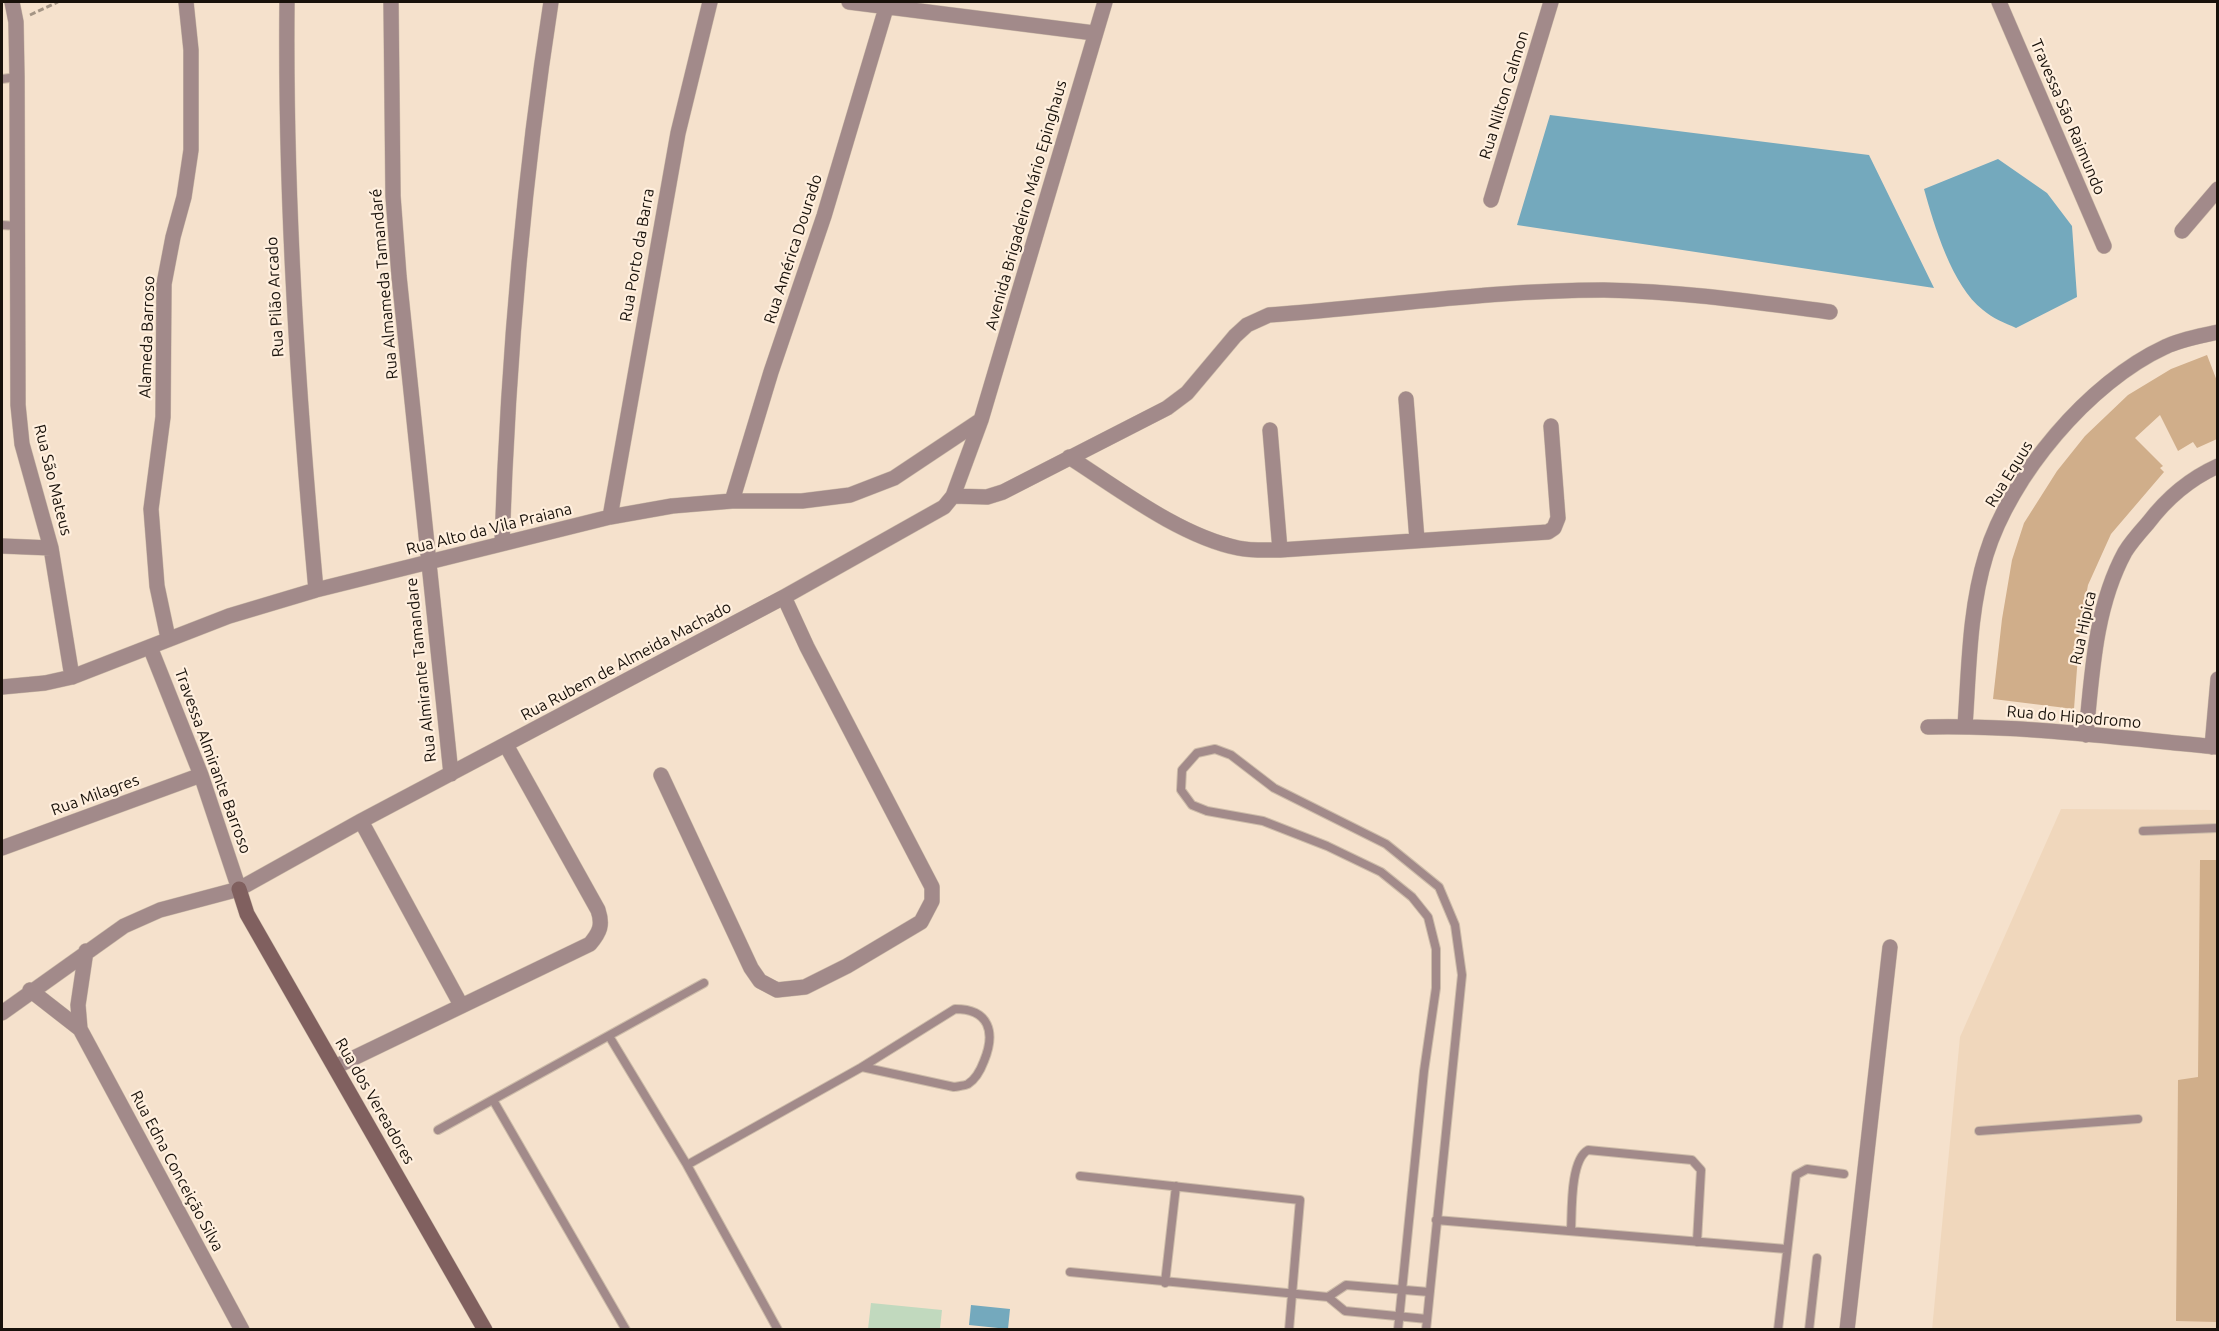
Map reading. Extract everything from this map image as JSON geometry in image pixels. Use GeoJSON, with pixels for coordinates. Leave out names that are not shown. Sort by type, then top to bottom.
{"type":"FeatureCollection","features":[{"type":"Feature","properties":{"kind":"street","name":"Rua São Mateus"},"geometry":{"type":"LineString","coordinates":[[12,2],[16,22],[17,77],[9,225],[18,405],[30,478],[51,548],[72,677]]}},
{"type":"Feature","properties":{"kind":"street","name":"Alameda Barroso"},"geometry":{"type":"LineString","coordinates":[[168,638],[154,564],[151,509],[163,417],[164,284],[172,237],[184,197],[191,150],[191,50],[186,2]]}},
{"type":"Feature","properties":{"kind":"street","name":"Rua Pilão Arcado"},"geometry":{"type":"LineString","coordinates":[[287,2],[286,92],[290,243],[299,409],[316,590]]}},
{"type":"Feature","properties":{"kind":"street","name":"Rua Almameda Tamandaré"},"geometry":{"type":"LineString","coordinates":[[390,2],[393,196],[427,563]]}},
{"type":"Feature","properties":{"kind":"street"},"geometry":{"type":"LineString","coordinates":[[502,543],[509,385],[525,187],[551,2]]}},
{"type":"Feature","properties":{"kind":"street","name":"Rua Porto da Barra"},"geometry":{"type":"LineString","coordinates":[[610,517],[678,133],[710,2]]}},
{"type":"Feature","properties":{"kind":"street"},"geometry":{"type":"LineString","coordinates":[[849,2],[1094,33]]}},
{"type":"Feature","properties":{"kind":"street","name":"Avenida Brigadeiro Mário Epinghaus"},"geometry":{"type":"LineString","coordinates":[[981,420],[1094,33],[1106,2]]}},
{"type":"Feature","properties":{"kind":"street","name":"Rua Nilton Calmon"},"geometry":{"type":"LineString","coordinates":[[1491,200],[1551,2]]}},
{"type":"Feature","properties":{"kind":"street","name":"Travessa São Raimundo"},"geometry":{"type":"LineString","coordinates":[[1999,2],[2104,246]]}},
{"type":"Feature","properties":{"kind":"street","name":"Rua América Dourado"},"geometry":{"type":"LineString","coordinates":[[732,501],[771,372],[824,216],[886,8]]}},
{"type":"Feature","properties":{"kind":"street"},"geometry":{"type":"LineString","coordinates":[[2182,231],[2217,189]]}},
{"type":"Feature","properties":{"kind":"street"},"geometry":{"type":"LineString","coordinates":[[981,420],[953,496],[969,498],[995,495],[1167,408],[1187,393],[1235,336],[1247,326],[1269,315],[1430,299],[1605,290],[1702,296],[1830,312]]}},
{"type":"Feature","properties":{"kind":"street","name":"Rua Equus"},"geometry":{"type":"LineString","coordinates":[[1965,726],[1976,602],[1986,554],[2009,504],[2036,460],[2078,411],[2121,373],[2166,346],[2217,332]]}},
{"type":"Feature","properties":{"kind":"street"},"geometry":{"type":"LineString","coordinates":[[1406,399],[1417,540]]}},
{"type":"Feature","properties":{"kind":"street","name":"Rua Alto da Vila Praiana"},"geometry":{"type":"LineString","coordinates":[[2,687],[45,683],[72,677],[229,616],[316,590],[610,517],[672,506],[732,501],[802,501],[850,495],[894,478],[981,420]]}},
{"type":"Feature","properties":{"kind":"street"},"geometry":{"type":"LineString","coordinates":[[1069,457],[1152,510],[1188,529],[1239,548],[1280,550],[1548,532],[1554,528],[1558,518],[1551,426]]}},
{"type":"Feature","properties":{"kind":"street"},"geometry":{"type":"LineString","coordinates":[[1270,430],[1280,550]]}},
{"type":"Feature","properties":{"kind":"street","name":"Rua Hipica"},"geometry":{"type":"LineString","coordinates":[[2086,735],[2093,666],[2105,601],[2126,551],[2162,506],[2195,476],[2217,466]]}},
{"type":"Feature","properties":{"kind":"street","name":"Rua Rubem de Almeida Machado"},"geometry":{"type":"LineString","coordinates":[[239,889],[360,820],[784,597],[944,507],[953,496]]}},
{"type":"Feature","properties":{"kind":"street"},"geometry":{"type":"LineString","coordinates":[[2,546],[51,548]]}},
{"type":"Feature","properties":{"kind":"street","name":"Rua Almirante Tamandare"},"geometry":{"type":"LineString","coordinates":[[427,563],[451,774]]}},
{"type":"Feature","properties":{"kind":"street"},"geometry":{"type":"LineString","coordinates":[[662,775],[751,968],[760,981],[768,987],[786,991],[805,987],[847,966],[921,922],[932,901],[932,887],[807,647],[784,597]]}},
{"type":"Feature","properties":{"kind":"street","name":"Travessa Almirante Barroso"},"geometry":{"type":"LineString","coordinates":[[150,647],[201,775],[239,889]]}},
{"type":"Feature","properties":{"kind":"street"},"geometry":{"type":"LineString","coordinates":[[2215,747],[2217,679]]}},
{"type":"Feature","properties":{"kind":"street","name":"Rua do Hipodromo"},"geometry":{"type":"LineString","coordinates":[[1928,727],[1965,726],[2215,747]]}},
{"type":"Feature","properties":{"kind":"street"},"geometry":{"type":"LineString","coordinates":[[335,1067],[590,944],[599,933],[602,922],[506,745]]}},
{"type":"Feature","properties":{"kind":"street","name":"Rua Milagres"},"geometry":{"type":"LineString","coordinates":[[2,848],[201,775]]}},
{"type":"Feature","properties":{"kind":"street"},"geometry":{"type":"LineString","coordinates":[[360,820],[461,1005]]}},
{"type":"Feature","properties":{"kind":"street"},"geometry":{"type":"LineString","coordinates":[[2,1013],[30,990],[124,926],[160,910],[239,889]]}},
{"type":"Feature","properties":{"kind":"street","name":"Rua dos Vereadores"},"geometry":{"type":"LineString","coordinates":[[239,889],[248,914],[485,1329]]}},
{"type":"Feature","properties":{"kind":"street"},"geometry":{"type":"LineString","coordinates":[[1846,1329],[1890,947]]}},
{"type":"Feature","properties":{"kind":"street","name":"Rua Edna Conceição Silva"},"geometry":{"type":"LineString","coordinates":[[86,951],[78,1005],[80,1029],[242,1329]]}},
{"type":"Feature","properties":{"kind":"street","name":"Rua Edna Conceição Silva"},"geometry":{"type":"LineString","coordinates":[[30,990],[80,1029]]}},
{"type":"Feature","properties":{"kind":"lane"},"geometry":{"type":"LineString","coordinates":[[2,79],[17,77]]}},
{"type":"Feature","properties":{"kind":"lane"},"geometry":{"type":"LineString","coordinates":[[1398,1329],[1424,1071],[1436,988],[1436,949],[1428,917],[1412,897],[1381,872],[1327,846],[1263,821],[1207,811],[1192,805],[1181,790],[1182,770],[1197,753],[1215,748],[1231,755],[1274,788],[1386,844],[1439,886],[1455,925],[1462,975],[1426,1329]]}},
{"type":"Feature","properties":{"kind":"lane"},"geometry":{"type":"LineString","coordinates":[[2143,831],[2217,828]]}},
{"type":"Feature","properties":{"kind":"lane"},"geometry":{"type":"LineString","coordinates":[[438,1130],[704,983]]}},
{"type":"Feature","properties":{"kind":"lane"},"geometry":{"type":"LineString","coordinates":[[687,1165],[862,1068],[955,1009],[970,1009],[980,1014],[987,1023],[990,1038],[987,1054],[975,1078],[968,1084],[954,1087],[862,1068]]}},
{"type":"Feature","properties":{"kind":"lane"},"geometry":{"type":"LineString","coordinates":[[609,1036],[687,1165],[778,1329]]}},
{"type":"Feature","properties":{"kind":"lane"},"geometry":{"type":"LineString","coordinates":[[493,1100],[626,1329]]}},
{"type":"Feature","properties":{"kind":"lane"},"geometry":{"type":"LineString","coordinates":[[1979,1131],[2138,1119]]}},
{"type":"Feature","properties":{"kind":"lane"},"geometry":{"type":"LineString","coordinates":[[1571,1231],[1576,1164],[1582,1153],[1588,1150],[1692,1160],[1698,1164],[1701,1170],[1697,1242]]}},
{"type":"Feature","properties":{"kind":"lane"},"geometry":{"type":"LineString","coordinates":[[1778,1329],[1796,1175],[1807,1169],[1844,1174]]}},
{"type":"Feature","properties":{"kind":"lane"},"geometry":{"type":"LineString","coordinates":[[1080,1176],[1300,1200],[1289,1329]]}},
{"type":"Feature","properties":{"kind":"lane"},"geometry":{"type":"LineString","coordinates":[[1165,1283],[1176,1186]]}},
{"type":"Feature","properties":{"kind":"lane"},"geometry":{"type":"LineString","coordinates":[[1436,1220],[1786,1249]]}},
{"type":"Feature","properties":{"kind":"lane"},"geometry":{"type":"LineString","coordinates":[[1809,1329],[1817,1258]]}},
{"type":"Feature","properties":{"kind":"lane"},"geometry":{"type":"LineString","coordinates":[[1070,1272],[1328,1297],[1345,1311],[1427,1318]]}},
{"type":"Feature","properties":{"kind":"lane"},"geometry":{"type":"LineString","coordinates":[[1328,1297],[1346,1285],[1429,1292]]}},
{"type":"Feature","properties":{"kind":"path"},"geometry":{"type":"LineString","coordinates":[[16,22],[58,2]]}},
{"type":"Feature","properties":{"kind":"shaded area"},"geometry":{"type":"Polygon","coordinates":[[[2061,809],[2217,810],[2217,1329],[1932,1330],[1960,1037],[2061,809]]]}},
{"type":"Feature","properties":{"kind":"green space"},"geometry":{"type":"Polygon","coordinates":[[[871,1303],[942,1310],[940,1329],[868,1329],[871,1303]]]}},
{"type":"Feature","properties":{"kind":"water"},"geometry":{"type":"Polygon","coordinates":[[[1550,115],[1869,155],[1934,288],[1517,225],[1550,115]]]}},
{"type":"Feature","properties":{"kind":"water"},"geometry":{"type":"Polygon","coordinates":[[[1998,159],[2047,193],[2072,226],[2077,297],[2016,328],[1987,313],[1962,286],[1946,254],[1924,189],[1998,159]]]}},
{"type":"Feature","properties":{"kind":"water"},"geometry":{"type":"Polygon","coordinates":[[[971,1305],[1010,1309],[1008,1329],[969,1325],[971,1305]]]}},
{"type":"Feature","properties":{"kind":"building"},"geometry":{"type":"Polygon","coordinates":[[[2207,355],[2217,381],[2217,439],[2197,448],[2193,442],[2178,451],[2160,415],[2135,438],[2163,466],[2160,468],[2164,472],[2111,534],[2088,585],[2080,628],[2074,709],[1993,699],[2002,619],[2012,560],[2024,523],[2057,471],[2085,436],[2128,395],[2171,369],[2207,355]]]}},
{"type":"Feature","properties":{"kind":"building"},"geometry":{"type":"Polygon","coordinates":[[[2200,860],[2217,860],[2217,1322],[2176,1321],[2178,1080],[2198,1077],[2200,860]]]}}]}
